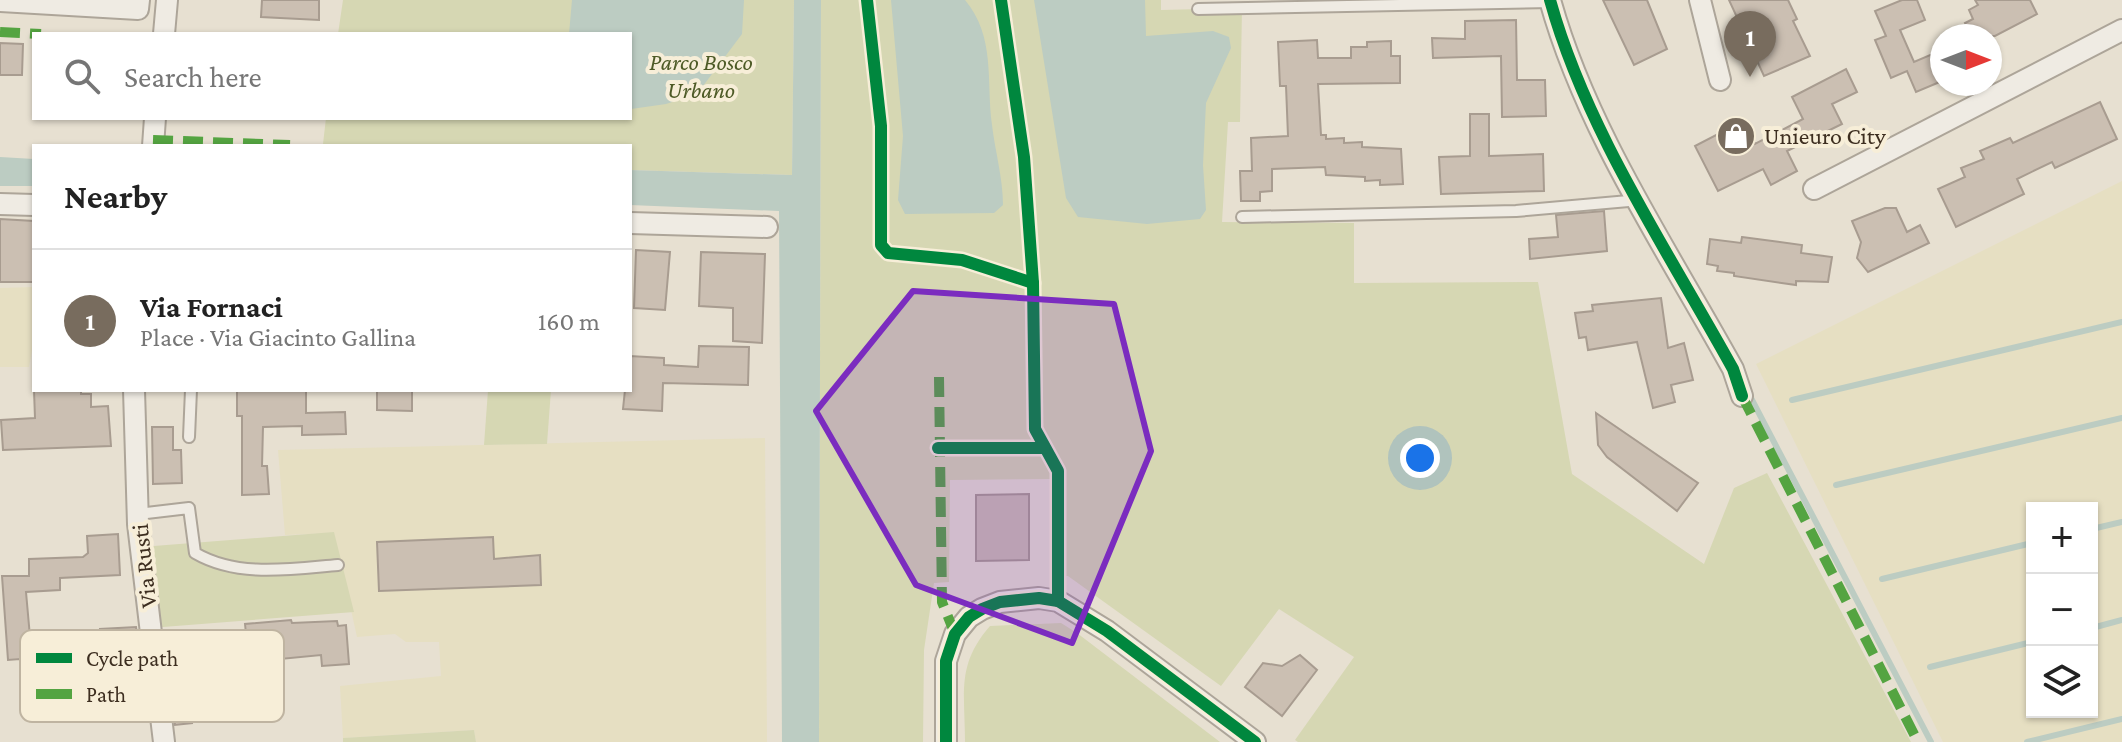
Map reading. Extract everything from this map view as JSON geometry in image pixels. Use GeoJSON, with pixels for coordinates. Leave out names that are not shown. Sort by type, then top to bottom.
{"type":"FeatureCollection","features":[{"type":"Feature","properties":{"kind":"street"},"geometry":{"type":"LineString","coordinates":[[0,1],[138,9],[139,0]]}},
{"type":"Feature","properties":{"kind":"street"},"geometry":{"type":"LineString","coordinates":[[164,32],[167,0]]}},
{"type":"Feature","properties":{"kind":"street"},"geometry":{"type":"LineString","coordinates":[[1700,0],[1720,80]]}},
{"type":"Feature","properties":{"kind":"street"},"geometry":{"type":"LineString","coordinates":[[1551,1],[1572,70],[1733,369],[1742,396]]}},
{"type":"Feature","properties":{"kind":"street"},"geometry":{"type":"LineString","coordinates":[[1814,189],[2122,30]]}},
{"type":"Feature","properties":{"kind":"street"},"geometry":{"type":"LineString","coordinates":[[153,144],[155,120]]}},
{"type":"Feature","properties":{"kind":"street"},"geometry":{"type":"LineString","coordinates":[[0,204],[32,205]]}},
{"type":"Feature","properties":{"kind":"street"},"geometry":{"type":"LineString","coordinates":[[632,223],[767,227]]}},
{"type":"Feature","properties":{"kind":"street","name":"Via Rusti"},"geometry":{"type":"LineString","coordinates":[[134,392],[138,514],[151,630]]}},
{"type":"Feature","properties":{"kind":"street"},"geometry":{"type":"LineString","coordinates":[[946,742],[946,661],[955,634],[969,617],[982,609],[1000,602],[1039,598],[1058,601],[1107,631],[1255,742]]}},
{"type":"Feature","properties":{"kind":"street","name":"Via Rusti"},"geometry":{"type":"LineString","coordinates":[[162,722],[164,742]]}},
{"type":"Feature","properties":{"kind":"lane"},"geometry":{"type":"LineString","coordinates":[[1198,9],[1551,1]]}},
{"type":"Feature","properties":{"kind":"lane"},"geometry":{"type":"LineString","coordinates":[[1242,217],[1516,211],[1640,200]]}},
{"type":"Feature","properties":{"kind":"lane"},"geometry":{"type":"LineString","coordinates":[[189,437],[191,392]]}},
{"type":"Feature","properties":{"kind":"lane"},"geometry":{"type":"LineString","coordinates":[[138,514],[189,508],[195,553],[213,564],[236,569],[338,565]]}},
{"type":"Feature","properties":{"kind":"highlighted area"},"geometry":{"type":"Polygon","coordinates":[[[913,291],[1114,304],[1151,451],[1072,643],[916,585],[816,411],[913,291]]]}},
{"type":"Feature","properties":{"kind":"shaded area"},"geometry":{"type":"Polygon","coordinates":[[[572,0],[744,0],[742,34],[697,94],[666,104],[632,109],[632,32],[569,32],[572,0]]]}},
{"type":"Feature","properties":{"kind":"shaded area"},"geometry":{"type":"Polygon","coordinates":[[[794,0],[821,0],[819,742],[782,742],[779,211],[632,205],[632,170],[792,175],[794,0]]]}},
{"type":"Feature","properties":{"kind":"shaded area"},"geometry":{"type":"Polygon","coordinates":[[[891,0],[965,0],[975,14],[986,44],[992,125],[1002,185],[1003,205],[994,213],[905,214],[898,200],[903,136],[891,0]]]}},
{"type":"Feature","properties":{"kind":"shaded area"},"geometry":{"type":"Polygon","coordinates":[[[1034,0],[1145,0],[1146,36],[1213,31],[1229,37],[1231,48],[1206,103],[1203,165],[1206,210],[1200,219],[1147,224],[1078,217],[1066,198],[1034,0]]]}},
{"type":"Feature","properties":{"kind":"shaded area"},"geometry":{"type":"Polygon","coordinates":[[[0,157],[32,159],[32,186],[0,186],[0,157]]]}},
{"type":"Feature","properties":{"kind":"shaded area"},"geometry":{"type":"Polygon","coordinates":[[[2122,181],[2122,742],[1943,742],[1756,364],[2122,181]]]}},
{"type":"Feature","properties":{"kind":"shaded area"},"geometry":{"type":"Polygon","coordinates":[[[32,287],[29,367],[0,367],[0,288],[32,287]]]}},
{"type":"Feature","properties":{"kind":"shaded area"},"geometry":{"type":"Polygon","coordinates":[[[765,438],[767,742],[476,742],[474,730],[343,738],[340,686],[441,676],[439,642],[406,642],[395,634],[357,637],[334,533],[285,535],[278,450],[765,438]]]}},
{"type":"Feature","properties":{"kind":"green space","name":"Parco Bosco Urbano"},"geometry":{"type":"Polygon","coordinates":[[[343,0],[794,0],[792,175],[632,170],[632,144],[323,144],[326,120],[632,120],[632,32],[338,32],[343,0]]]}},
{"type":"Feature","properties":{"kind":"green space"},"geometry":{"type":"Polygon","coordinates":[[[821,0],[1161,0],[1161,10],[1242,8],[1240,122],[1228,122],[1222,222],[1354,223],[1354,283],[1538,282],[1572,474],[1704,564],[1734,488],[1767,473],[1911,742],[1298,742],[1295,740],[1354,657],[1279,609],[1221,686],[1068,576],[1052,576],[1051,479],[950,480],[949,582],[934,583],[924,650],[923,742],[819,742],[821,0]]]}},
{"type":"Feature","properties":{"kind":"green space"},"geometry":{"type":"Polygon","coordinates":[[[488,392],[551,392],[547,444],[484,445],[488,392]]]}},
{"type":"Feature","properties":{"kind":"green space"},"geometry":{"type":"Polygon","coordinates":[[[334,532],[354,612],[150,628],[141,547],[334,532]]]}},
{"type":"Feature","properties":{"kind":"green space"},"geometry":{"type":"Polygon","coordinates":[[[1061,623],[1220,742],[965,742],[967,667],[979,640],[990,626],[1061,623]]]}},
{"type":"Feature","properties":{"kind":"green space"},"geometry":{"type":"Polygon","coordinates":[[[474,730],[476,742],[343,742],[343,738],[474,730]]]}},
{"type":"Feature","properties":{"kind":"building"},"geometry":{"type":"Polygon","coordinates":[[[262,0],[319,0],[319,20],[261,17],[262,0]]]}},
{"type":"Feature","properties":{"kind":"building"},"geometry":{"type":"Polygon","coordinates":[[[1603,0],[1647,0],[1667,49],[1634,65],[1603,0]]]}},
{"type":"Feature","properties":{"kind":"building"},"geometry":{"type":"Polygon","coordinates":[[[1729,0],[1788,0],[1797,19],[1793,21],[1810,56],[1764,76],[1729,0]]]}},
{"type":"Feature","properties":{"kind":"building"},"geometry":{"type":"Polygon","coordinates":[[[1902,0],[1917,0],[1925,20],[1900,30],[1914,62],[1930,55],[1930,86],[1916,92],[1907,71],[1891,78],[1875,40],[1886,36],[1875,11],[1902,0]]]}},
{"type":"Feature","properties":{"kind":"building"},"geometry":{"type":"Polygon","coordinates":[[[1975,0],[2030,0],[2037,14],[2002,32],[2002,24],[1966,24],[1973,19],[1969,10],[1978,5],[1975,0]]]}},
{"type":"Feature","properties":{"kind":"building"},"geometry":{"type":"Polygon","coordinates":[[[1516,20],[1517,80],[1545,80],[1546,116],[1502,117],[1501,56],[1433,58],[1432,38],[1465,39],[1465,21],[1516,20]]]}},
{"type":"Feature","properties":{"kind":"building"},"geometry":{"type":"Polygon","coordinates":[[[1317,40],[1318,58],[1351,58],[1351,47],[1367,47],[1367,42],[1391,41],[1391,56],[1400,56],[1400,83],[1318,84],[1321,135],[1326,135],[1326,139],[1344,138],[1344,143],[1362,142],[1362,147],[1401,149],[1403,184],[1380,185],[1380,180],[1365,181],[1365,177],[1326,175],[1325,167],[1272,169],[1272,191],[1260,192],[1260,201],[1241,201],[1240,171],[1252,171],[1251,138],[1288,136],[1286,86],[1280,86],[1278,42],[1317,40]]]}},
{"type":"Feature","properties":{"kind":"building"},"geometry":{"type":"Polygon","coordinates":[[[0,43],[23,44],[22,75],[0,75],[0,43]]]}},
{"type":"Feature","properties":{"kind":"building"},"geometry":{"type":"Polygon","coordinates":[[[1846,69],[1857,92],[1832,104],[1842,124],[1787,151],[1797,171],[1771,185],[1763,169],[1718,191],[1695,146],[1743,121],[1755,144],[1803,119],[1792,97],[1846,69]]]}},
{"type":"Feature","properties":{"kind":"building"},"geometry":{"type":"Polygon","coordinates":[[[2100,102],[2117,139],[2055,168],[2052,162],[2017,179],[2024,194],[1956,227],[1938,189],[1965,177],[1961,168],[1984,159],[1980,151],[2010,138],[2013,143],[2100,102]]]}},
{"type":"Feature","properties":{"kind":"building"},"geometry":{"type":"Polygon","coordinates":[[[1470,114],[1489,114],[1489,156],[1543,154],[1544,191],[1441,194],[1439,157],[1470,156],[1470,114]]]}},
{"type":"Feature","properties":{"kind":"building"},"geometry":{"type":"Polygon","coordinates":[[[1885,208],[1896,208],[1907,232],[1920,225],[1929,243],[1868,272],[1857,258],[1861,242],[1852,221],[1885,208]]]}},
{"type":"Feature","properties":{"kind":"building"},"geometry":{"type":"Polygon","coordinates":[[[1604,211],[1607,251],[1530,259],[1529,239],[1558,237],[1556,215],[1604,211]]]}},
{"type":"Feature","properties":{"kind":"building"},"geometry":{"type":"Polygon","coordinates":[[[0,219],[32,221],[32,282],[0,282],[0,219]]]}},
{"type":"Feature","properties":{"kind":"building"},"geometry":{"type":"Polygon","coordinates":[[[1742,237],[1802,245],[1801,253],[1832,257],[1828,282],[1796,281],[1796,285],[1734,276],[1734,273],[1717,271],[1718,266],[1707,264],[1710,239],[1741,243],[1742,237]]]}},
{"type":"Feature","properties":{"kind":"building"},"geometry":{"type":"Polygon","coordinates":[[[636,250],[670,252],[665,310],[634,308],[636,250]]]}},
{"type":"Feature","properties":{"kind":"building"},"geometry":{"type":"Polygon","coordinates":[[[701,252],[765,254],[762,343],[733,341],[733,308],[699,306],[701,252]]]}},
{"type":"Feature","properties":{"kind":"building"},"geometry":{"type":"Polygon","coordinates":[[[1661,298],[1668,348],[1684,343],[1693,380],[1671,385],[1675,402],[1653,408],[1637,342],[1588,350],[1586,337],[1579,338],[1575,313],[1593,311],[1592,305],[1661,298]]]}},
{"type":"Feature","properties":{"kind":"building"},"geometry":{"type":"Polygon","coordinates":[[[699,346],[749,347],[748,385],[663,383],[662,411],[623,409],[625,392],[632,392],[632,356],[664,358],[664,365],[698,367],[699,346]]]}},
{"type":"Feature","properties":{"kind":"building"},"geometry":{"type":"Polygon","coordinates":[[[34,392],[91,394],[91,407],[108,406],[111,446],[3,450],[1,420],[35,418],[34,392]]]}},
{"type":"Feature","properties":{"kind":"building"},"geometry":{"type":"Polygon","coordinates":[[[237,392],[306,392],[306,413],[345,412],[346,434],[302,435],[302,426],[263,427],[262,466],[267,466],[269,494],[242,495],[242,416],[237,416],[237,392]]]}},
{"type":"Feature","properties":{"kind":"building"},"geometry":{"type":"Polygon","coordinates":[[[377,392],[412,392],[412,411],[377,410],[377,392]]]}},
{"type":"Feature","properties":{"kind":"building"},"geometry":{"type":"Polygon","coordinates":[[[1596,413],[1698,483],[1677,511],[1607,457],[1598,445],[1596,413]]]}},
{"type":"Feature","properties":{"kind":"building"},"geometry":{"type":"Polygon","coordinates":[[[152,427],[173,427],[173,450],[181,450],[182,483],[153,484],[152,427]]]}},
{"type":"Feature","properties":{"kind":"building"},"geometry":{"type":"Polygon","coordinates":[[[1029,494],[1029,560],[976,561],[976,495],[1029,494]]]}},
{"type":"Feature","properties":{"kind":"building"},"geometry":{"type":"Polygon","coordinates":[[[118,534],[120,575],[60,578],[60,590],[26,592],[29,630],[20,630],[20,659],[8,660],[2,576],[29,576],[29,559],[83,557],[88,553],[87,536],[118,534]]]}},
{"type":"Feature","properties":{"kind":"building"},"geometry":{"type":"Polygon","coordinates":[[[493,537],[494,559],[540,555],[541,585],[379,591],[377,542],[493,537]]]}},
{"type":"Feature","properties":{"kind":"building"},"geometry":{"type":"Polygon","coordinates":[[[291,620],[292,623],[337,621],[338,626],[346,625],[349,664],[322,666],[321,655],[284,659],[284,630],[246,630],[245,624],[291,620]]]}},
{"type":"Feature","properties":{"kind":"building"},"geometry":{"type":"Polygon","coordinates":[[[136,627],[136,630],[100,629],[136,627]]]}},
{"type":"Feature","properties":{"kind":"building"},"geometry":{"type":"Polygon","coordinates":[[[1300,655],[1317,670],[1282,716],[1245,687],[1263,663],[1282,666],[1300,655]]]}},
{"type":"Feature","properties":{"kind":"waterway"},"geometry":{"type":"LineString","coordinates":[[1792,400],[2122,322]]}},
{"type":"Feature","properties":{"kind":"waterway"},"geometry":{"type":"LineString","coordinates":[[1751,398],[1931,742]]}},
{"type":"Feature","properties":{"kind":"waterway"},"geometry":{"type":"LineString","coordinates":[[1836,485],[2122,418]]}},
{"type":"Feature","properties":{"kind":"waterway"},"geometry":{"type":"LineString","coordinates":[[2098,528],[2122,522]]}},
{"type":"Feature","properties":{"kind":"waterway"},"geometry":{"type":"LineString","coordinates":[[1882,579],[2026,544]]}},
{"type":"Feature","properties":{"kind":"waterway"},"geometry":{"type":"LineString","coordinates":[[2098,626],[2122,620]]}},
{"type":"Feature","properties":{"kind":"waterway"},"geometry":{"type":"LineString","coordinates":[[1930,667],[2026,643]]}},
{"type":"Feature","properties":{"kind":"waterway"},"geometry":{"type":"LineString","coordinates":[[2027,742],[2122,719]]}},
{"type":"Feature","properties":{"kind":"marked path"},"geometry":{"type":"LineString","coordinates":[[0,32],[32,34]]}},
{"type":"Feature","properties":{"kind":"marked path"},"geometry":{"type":"LineString","coordinates":[[153,140],[263,144]]}},
{"type":"Feature","properties":{"kind":"marked path"},"geometry":{"type":"LineString","coordinates":[[939,377],[942,602],[955,634]]}},
{"type":"Feature","properties":{"kind":"marked path"},"geometry":{"type":"LineString","coordinates":[[1742,396],[1918,742]]}},
{"type":"Feature","properties":{"kind":"cycle path"},"geometry":{"type":"LineString","coordinates":[[867,0],[881,126],[881,245],[888,253],[962,260],[1033,283]]}},
{"type":"Feature","properties":{"kind":"cycle path"},"geometry":{"type":"LineString","coordinates":[[1001,0],[1024,157],[1033,283],[1035,429],[1058,471],[1058,601]]}},
{"type":"Feature","properties":{"kind":"cycle path"},"geometry":{"type":"LineString","coordinates":[[1550,0],[1585,96],[1607,143],[1733,369],[1742,396]]}},
{"type":"Feature","properties":{"kind":"cycle path"},"geometry":{"type":"LineString","coordinates":[[938,448],[1044,448]]}},
{"type":"Feature","properties":{"kind":"cycle path"},"geometry":{"type":"LineString","coordinates":[[946,742],[946,661],[955,634],[969,617],[982,609],[1000,602],[1039,598],[1058,601],[1107,631],[1255,742]]}},
{"type":"Feature","properties":{"kind":"place","name":"Via Fornaci"},"geometry":{"type":"Point","coordinates":[1750,77]}},
{"type":"Feature","properties":{"kind":"place","name":"Unieuro City"},"geometry":{"type":"Point","coordinates":[1736,136]}}]}
